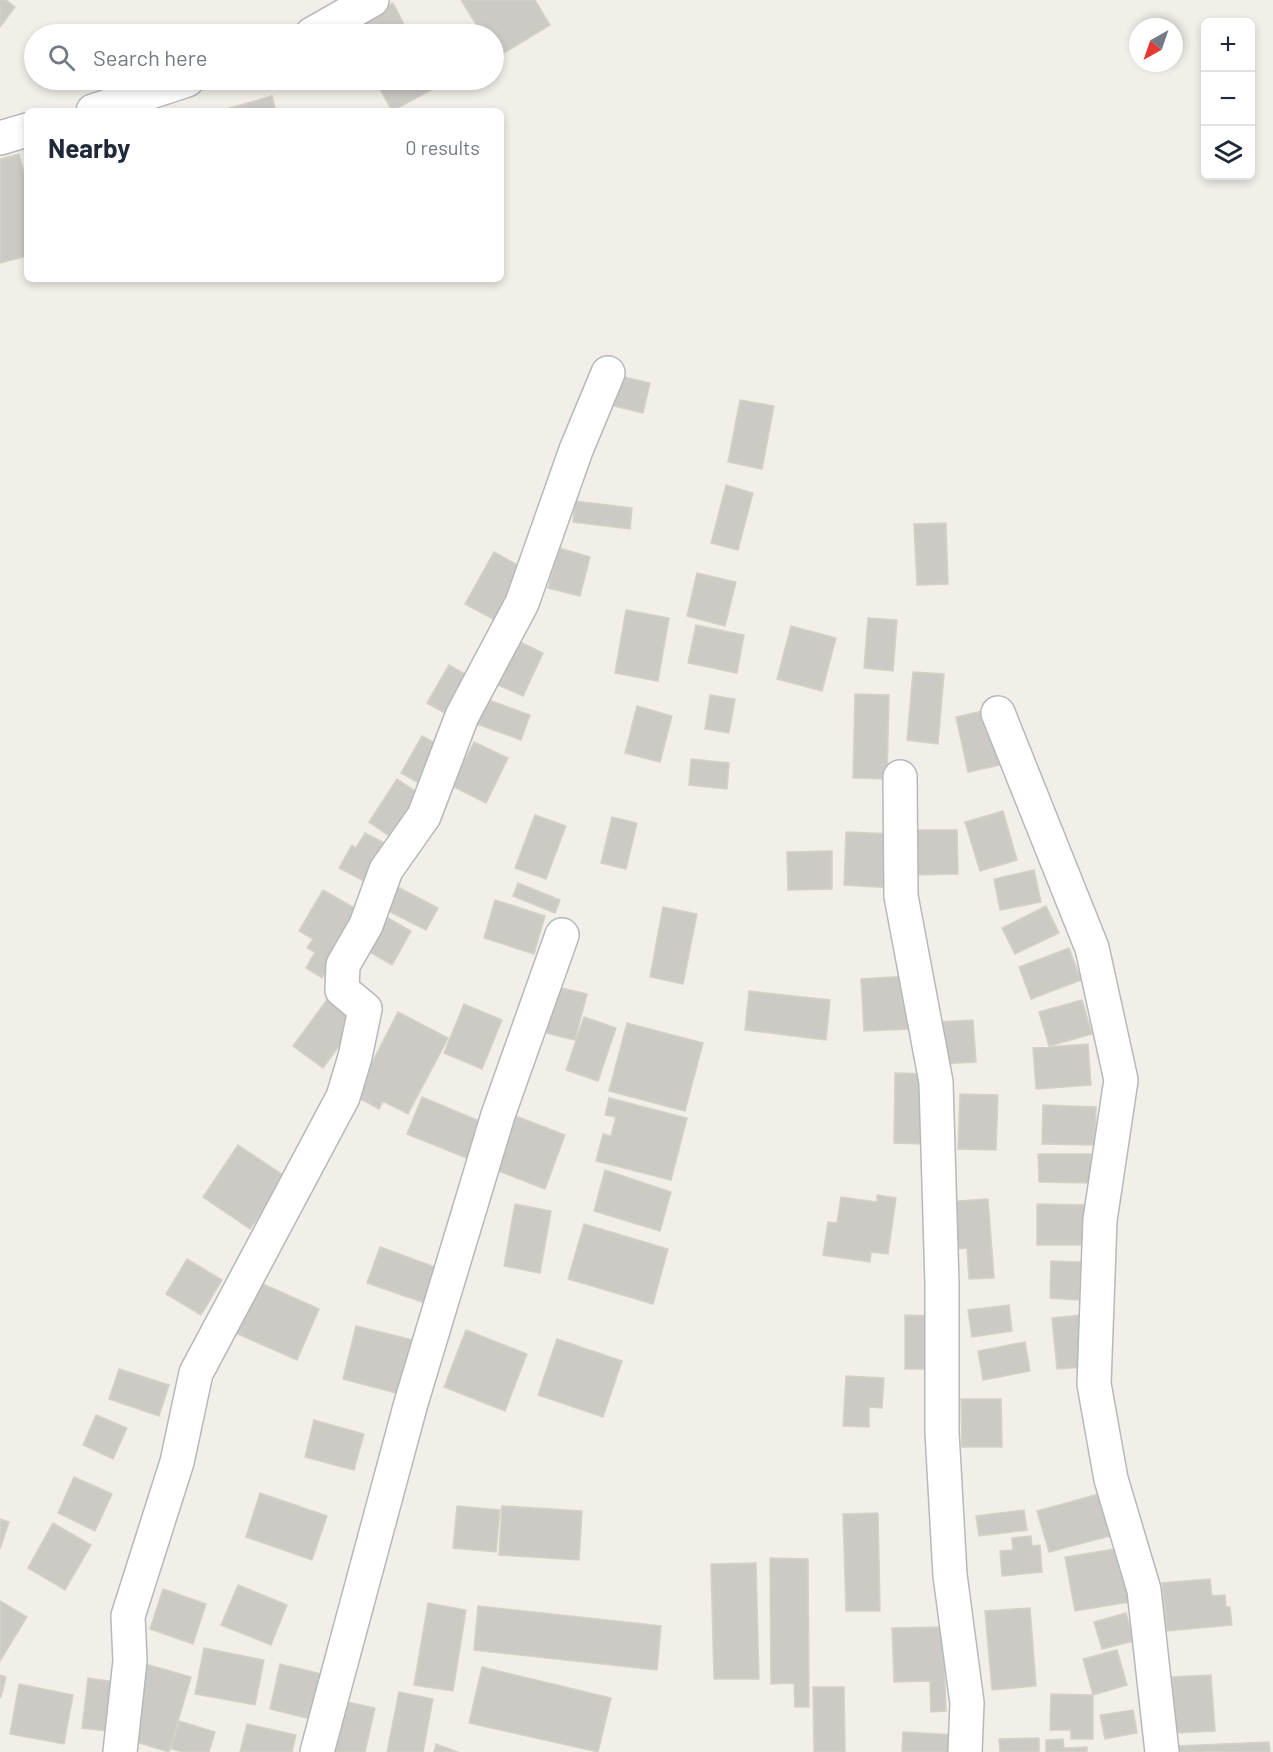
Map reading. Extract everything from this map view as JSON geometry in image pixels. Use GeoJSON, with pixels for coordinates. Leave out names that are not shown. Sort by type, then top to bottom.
{"type":"FeatureCollection","features":[{"type":"Feature","properties":{"kind":"street"},"geometry":{"type":"LineString","coordinates":[[330,24],[372,0]]}},
{"type":"Feature","properties":{"kind":"street"},"geometry":{"type":"LineString","coordinates":[[102,108],[156,90]]}},
{"type":"Feature","properties":{"kind":"street"},"geometry":{"type":"LineString","coordinates":[[0,138],[24,131]]}},
{"type":"Feature","properties":{"kind":"street"},"geometry":{"type":"LineString","coordinates":[[120,1752],[130,1661],[128,1616],[177,1462],[196,1373],[343,1097],[356,1057],[365,1008],[342,990],[343,965],[366,925],[386,870],[424,816],[462,716],[522,603],[576,450],[608,372]]}},
{"type":"Feature","properties":{"kind":"street"},"geometry":{"type":"LineString","coordinates":[[999,713],[1092,948],[1121,1080],[1100,1220],[1094,1384],[1111,1479],[1144,1590],[1162,1752]]}},
{"type":"Feature","properties":{"kind":"street"},"geometry":{"type":"LineString","coordinates":[[900,777],[901,896],[936,1082],[942,1284],[942,1432],[950,1575],[967,1703],[965,1752]]}},
{"type":"Feature","properties":{"kind":"street"},"geometry":{"type":"LineString","coordinates":[[317,1752],[411,1403],[498,1114],[562,935]]}},
{"type":"Feature","properties":{"kind":"building"},"geometry":{"type":"Polygon","coordinates":[[[0,0],[6,0],[15,7],[0,27],[0,0]]]}},
{"type":"Feature","properties":{"kind":"building"},"geometry":{"type":"Polygon","coordinates":[[[461,0],[535,0],[550,25],[504,53],[504,24],[476,24],[461,0]]]}},
{"type":"Feature","properties":{"kind":"building"},"geometry":{"type":"Polygon","coordinates":[[[393,3],[404,24],[353,24],[393,3]]]}},
{"type":"Feature","properties":{"kind":"building"},"geometry":{"type":"Polygon","coordinates":[[[380,90],[431,90],[398,108],[390,108],[380,90]]]}},
{"type":"Feature","properties":{"kind":"building"},"geometry":{"type":"Polygon","coordinates":[[[272,96],[275,108],[230,108],[272,96]]]}},
{"type":"Feature","properties":{"kind":"building"},"geometry":{"type":"Polygon","coordinates":[[[19,154],[24,172],[24,257],[0,263],[0,159],[19,154]]]}},
{"type":"Feature","properties":{"kind":"building"},"geometry":{"type":"Polygon","coordinates":[[[620,376],[650,383],[643,413],[614,406],[620,376]]]}},
{"type":"Feature","properties":{"kind":"building"},"geometry":{"type":"Polygon","coordinates":[[[740,400],[774,406],[762,469],[728,462],[740,400]]]}},
{"type":"Feature","properties":{"kind":"building"},"geometry":{"type":"Polygon","coordinates":[[[726,485],[753,493],[738,550],[711,543],[726,485]]]}},
{"type":"Feature","properties":{"kind":"building"},"geometry":{"type":"Polygon","coordinates":[[[575,501],[632,508],[630,529],[573,522],[575,501]]]}},
{"type":"Feature","properties":{"kind":"building"},"geometry":{"type":"Polygon","coordinates":[[[946,523],[948,584],[917,585],[914,524],[946,523]]]}},
{"type":"Feature","properties":{"kind":"building"},"geometry":{"type":"Polygon","coordinates":[[[559,548],[590,557],[580,596],[548,588],[559,548]]]}},
{"type":"Feature","properties":{"kind":"building"},"geometry":{"type":"Polygon","coordinates":[[[494,552],[530,572],[502,624],[465,604],[494,552]]]}},
{"type":"Feature","properties":{"kind":"building"},"geometry":{"type":"Polygon","coordinates":[[[697,573],[736,582],[725,626],[687,616],[697,573]]]}},
{"type":"Feature","properties":{"kind":"building"},"geometry":{"type":"Polygon","coordinates":[[[626,610],[669,618],[658,681],[615,673],[626,610]]]}},
{"type":"Feature","properties":{"kind":"building"},"geometry":{"type":"Polygon","coordinates":[[[868,618],[897,620],[893,671],[864,668],[868,618]]]}},
{"type":"Feature","properties":{"kind":"building"},"geometry":{"type":"Polygon","coordinates":[[[696,625],[744,635],[737,673],[688,663],[696,625]]]}},
{"type":"Feature","properties":{"kind":"building"},"geometry":{"type":"Polygon","coordinates":[[[791,626],[836,638],[822,691],[777,679],[791,626]]]}},
{"type":"Feature","properties":{"kind":"building"},"geometry":{"type":"Polygon","coordinates":[[[518,641],[543,653],[523,696],[498,685],[518,641]]]}},
{"type":"Feature","properties":{"kind":"building"},"geometry":{"type":"Polygon","coordinates":[[[449,665],[472,678],[450,716],[427,703],[449,665]]]}},
{"type":"Feature","properties":{"kind":"building"},"geometry":{"type":"Polygon","coordinates":[[[913,672],[944,674],[938,744],[907,740],[913,672]]]}},
{"type":"Feature","properties":{"kind":"building"},"geometry":{"type":"Polygon","coordinates":[[[855,694],[889,695],[887,779],[853,778],[855,694]]]}},
{"type":"Feature","properties":{"kind":"building"},"geometry":{"type":"Polygon","coordinates":[[[710,695],[735,699],[729,733],[705,729],[710,695]]]}},
{"type":"Feature","properties":{"kind":"building"},"geometry":{"type":"Polygon","coordinates":[[[483,698],[530,715],[521,740],[474,723],[483,698]]]}},
{"type":"Feature","properties":{"kind":"building"},"geometry":{"type":"Polygon","coordinates":[[[637,706],[672,716],[660,762],[625,753],[637,706]]]}},
{"type":"Feature","properties":{"kind":"building"},"geometry":{"type":"Polygon","coordinates":[[[991,709],[1004,764],[968,772],[956,717],[991,709]]]}},
{"type":"Feature","properties":{"kind":"building"},"geometry":{"type":"Polygon","coordinates":[[[422,736],[446,749],[424,786],[401,773],[422,736]]]}},
{"type":"Feature","properties":{"kind":"building"},"geometry":{"type":"Polygon","coordinates":[[[474,742],[508,758],[486,803],[452,786],[474,742]]]}},
{"type":"Feature","properties":{"kind":"building"},"geometry":{"type":"Polygon","coordinates":[[[691,759],[729,763],[727,789],[689,785],[691,759]]]}},
{"type":"Feature","properties":{"kind":"building"},"geometry":{"type":"Polygon","coordinates":[[[397,779],[424,797],[395,840],[369,822],[397,779]]]}},
{"type":"Feature","properties":{"kind":"building"},"geometry":{"type":"Polygon","coordinates":[[[1003,811],[1017,860],[980,871],[965,822],[1003,811]]]}},
{"type":"Feature","properties":{"kind":"building"},"geometry":{"type":"Polygon","coordinates":[[[535,815],[566,826],[546,879],[515,868],[535,815]]]}},
{"type":"Feature","properties":{"kind":"building"},"geometry":{"type":"Polygon","coordinates":[[[612,817],[637,823],[626,869],[601,863],[612,817]]]}},
{"type":"Feature","properties":{"kind":"building"},"geometry":{"type":"Polygon","coordinates":[[[912,830],[957,830],[958,874],[913,875],[912,830]]]}},
{"type":"Feature","properties":{"kind":"building"},"geometry":{"type":"Polygon","coordinates":[[[846,832],[895,834],[893,888],[844,885],[846,832]]]}},
{"type":"Feature","properties":{"kind":"building"},"geometry":{"type":"Polygon","coordinates":[[[365,833],[396,849],[375,887],[339,868],[352,845],[356,848],[365,833]]]}},
{"type":"Feature","properties":{"kind":"building"},"geometry":{"type":"Polygon","coordinates":[[[832,851],[832,889],[788,890],[787,852],[832,851]]]}},
{"type":"Feature","properties":{"kind":"building"},"geometry":{"type":"Polygon","coordinates":[[[1034,870],[1041,902],[1000,910],[994,879],[1034,870]]]}},
{"type":"Feature","properties":{"kind":"building"},"geometry":{"type":"Polygon","coordinates":[[[518,883],[560,900],[555,913],[513,896],[518,883]]]}},
{"type":"Feature","properties":{"kind":"building"},"geometry":{"type":"Polygon","coordinates":[[[394,885],[438,908],[426,930],[382,908],[394,885]]]}},
{"type":"Feature","properties":{"kind":"building"},"geometry":{"type":"Polygon","coordinates":[[[323,890],[360,911],[322,978],[306,968],[315,952],[307,948],[313,939],[299,931],[323,890]]]}},
{"type":"Feature","properties":{"kind":"building"},"geometry":{"type":"Polygon","coordinates":[[[495,900],[545,916],[534,954],[484,938],[495,900]]]}},
{"type":"Feature","properties":{"kind":"building"},"geometry":{"type":"Polygon","coordinates":[[[1046,906],[1059,933],[1015,954],[1002,928],[1046,906]]]}},
{"type":"Feature","properties":{"kind":"building"},"geometry":{"type":"Polygon","coordinates":[[[663,907],[697,914],[683,984],[650,977],[663,907]]]}},
{"type":"Feature","properties":{"kind":"building"},"geometry":{"type":"Polygon","coordinates":[[[381,914],[411,931],[392,965],[361,947],[381,914]]]}},
{"type":"Feature","properties":{"kind":"building"},"geometry":{"type":"Polygon","coordinates":[[[1069,948],[1081,980],[1031,999],[1019,967],[1069,948]]]}},
{"type":"Feature","properties":{"kind":"building"},"geometry":{"type":"Polygon","coordinates":[[[908,976],[911,1029],[864,1031],[861,979],[908,976]]]}},
{"type":"Feature","properties":{"kind":"building"},"geometry":{"type":"Polygon","coordinates":[[[558,987],[587,994],[575,1040],[546,1033],[558,987]]]}},
{"type":"Feature","properties":{"kind":"building"},"geometry":{"type":"Polygon","coordinates":[[[749,991],[830,1000],[826,1040],[745,1030],[749,991]]]}},
{"type":"Feature","properties":{"kind":"building"},"geometry":{"type":"Polygon","coordinates":[[[329,997],[359,1019],[323,1068],[293,1046],[329,997]]]}},
{"type":"Feature","properties":{"kind":"building"},"geometry":{"type":"Polygon","coordinates":[[[1082,1000],[1092,1034],[1049,1046],[1039,1012],[1082,1000]]]}},
{"type":"Feature","properties":{"kind":"building"},"geometry":{"type":"Polygon","coordinates":[[[464,1004],[502,1020],[482,1069],[444,1053],[464,1004]]]}},
{"type":"Feature","properties":{"kind":"building"},"geometry":{"type":"Polygon","coordinates":[[[398,1012],[448,1038],[408,1114],[383,1101],[379,1109],[355,1096],[398,1012]]]}},
{"type":"Feature","properties":{"kind":"building"},"geometry":{"type":"Polygon","coordinates":[[[584,1017],[616,1028],[598,1081],[566,1070],[584,1017]]]}},
{"type":"Feature","properties":{"kind":"building"},"geometry":{"type":"Polygon","coordinates":[[[973,1020],[976,1062],[942,1064],[940,1022],[973,1020]]]}},
{"type":"Feature","properties":{"kind":"building"},"geometry":{"type":"Polygon","coordinates":[[[627,1023],[703,1043],[685,1111],[609,1091],[627,1023]]]}},
{"type":"Feature","properties":{"kind":"building"},"geometry":{"type":"Polygon","coordinates":[[[1088,1044],[1091,1085],[1036,1089],[1033,1048],[1088,1044]]]}},
{"type":"Feature","properties":{"kind":"building"},"geometry":{"type":"Polygon","coordinates":[[[895,1073],[927,1074],[926,1144],[894,1143],[895,1073]]]}},
{"type":"Feature","properties":{"kind":"building"},"geometry":{"type":"Polygon","coordinates":[[[960,1094],[998,1095],[996,1150],[958,1149],[960,1094]]]}},
{"type":"Feature","properties":{"kind":"building"},"geometry":{"type":"Polygon","coordinates":[[[422,1097],[484,1123],[469,1159],[407,1134],[422,1097]]]}},
{"type":"Feature","properties":{"kind":"building"},"geometry":{"type":"Polygon","coordinates":[[[609,1098],[687,1118],[671,1180],[596,1161],[603,1134],[611,1136],[616,1117],[605,1115],[609,1098]]]}},
{"type":"Feature","properties":{"kind":"building"},"geometry":{"type":"Polygon","coordinates":[[[1043,1105],[1096,1107],[1095,1145],[1042,1144],[1043,1105]]]}},
{"type":"Feature","properties":{"kind":"building"},"geometry":{"type":"Polygon","coordinates":[[[513,1115],[565,1135],[545,1189],[493,1169],[513,1115]]]}},
{"type":"Feature","properties":{"kind":"building"},"geometry":{"type":"Polygon","coordinates":[[[238,1145],[286,1177],[250,1229],[203,1197],[238,1145]]]}},
{"type":"Feature","properties":{"kind":"building"},"geometry":{"type":"Polygon","coordinates":[[[1038,1154],[1091,1154],[1091,1183],[1039,1182],[1038,1154]]]}},
{"type":"Feature","properties":{"kind":"building"},"geometry":{"type":"Polygon","coordinates":[[[605,1170],[671,1192],[660,1231],[594,1211],[605,1170]]]}},
{"type":"Feature","properties":{"kind":"building"},"geometry":{"type":"Polygon","coordinates":[[[877,1195],[896,1198],[888,1254],[871,1252],[870,1262],[823,1255],[828,1222],[837,1223],[841,1197],[877,1202],[877,1195]]]}},
{"type":"Feature","properties":{"kind":"building"},"geometry":{"type":"Polygon","coordinates":[[[988,1199],[994,1278],[969,1279],[967,1248],[949,1250],[945,1202],[988,1199]]]}},
{"type":"Feature","properties":{"kind":"building"},"geometry":{"type":"Polygon","coordinates":[[[515,1204],[551,1211],[540,1273],[504,1266],[515,1204]]]}},
{"type":"Feature","properties":{"kind":"building"},"geometry":{"type":"Polygon","coordinates":[[[1037,1204],[1087,1205],[1087,1245],[1037,1245],[1037,1204]]]}},
{"type":"Feature","properties":{"kind":"building"},"geometry":{"type":"Polygon","coordinates":[[[584,1224],[668,1249],[653,1304],[568,1279],[584,1224]]]}},
{"type":"Feature","properties":{"kind":"building"},"geometry":{"type":"Polygon","coordinates":[[[380,1247],[443,1270],[431,1305],[367,1283],[380,1247]]]}},
{"type":"Feature","properties":{"kind":"building"},"geometry":{"type":"Polygon","coordinates":[[[187,1259],[222,1280],[201,1315],[166,1294],[187,1259]]]}},
{"type":"Feature","properties":{"kind":"building"},"geometry":{"type":"Polygon","coordinates":[[[1051,1261],[1081,1262],[1079,1300],[1050,1298],[1051,1261]]]}},
{"type":"Feature","properties":{"kind":"building"},"geometry":{"type":"Polygon","coordinates":[[[254,1280],[319,1309],[297,1360],[231,1331],[254,1280]]]}},
{"type":"Feature","properties":{"kind":"building"},"geometry":{"type":"Polygon","coordinates":[[[1009,1305],[1012,1331],[972,1337],[968,1310],[1009,1305]]]}},
{"type":"Feature","properties":{"kind":"building"},"geometry":{"type":"Polygon","coordinates":[[[905,1315],[937,1316],[936,1369],[905,1369],[905,1315]]]}},
{"type":"Feature","properties":{"kind":"building"},"geometry":{"type":"Polygon","coordinates":[[[1081,1315],[1086,1367],[1057,1369],[1052,1318],[1081,1315]]]}},
{"type":"Feature","properties":{"kind":"building"},"geometry":{"type":"Polygon","coordinates":[[[356,1326],[413,1340],[400,1394],[343,1379],[356,1326]]]}},
{"type":"Feature","properties":{"kind":"building"},"geometry":{"type":"Polygon","coordinates":[[[466,1330],[527,1354],[505,1411],[444,1387],[466,1330]]]}},
{"type":"Feature","properties":{"kind":"building"},"geometry":{"type":"Polygon","coordinates":[[[557,1339],[622,1361],[603,1417],[538,1395],[557,1339]]]}},
{"type":"Feature","properties":{"kind":"building"},"geometry":{"type":"Polygon","coordinates":[[[1025,1342],[1030,1371],[983,1380],[978,1351],[1025,1342]]]}},
{"type":"Feature","properties":{"kind":"building"},"geometry":{"type":"Polygon","coordinates":[[[119,1369],[169,1385],[159,1416],[109,1399],[119,1369]]]}},
{"type":"Feature","properties":{"kind":"building"},"geometry":{"type":"Polygon","coordinates":[[[846,1376],[884,1378],[882,1408],[869,1407],[869,1427],[843,1426],[846,1376]]]}},
{"type":"Feature","properties":{"kind":"building"},"geometry":{"type":"Polygon","coordinates":[[[961,1399],[1001,1399],[1002,1447],[962,1447],[961,1399]]]}},
{"type":"Feature","properties":{"kind":"building"},"geometry":{"type":"Polygon","coordinates":[[[96,1415],[127,1428],[113,1459],[83,1445],[96,1415]]]}},
{"type":"Feature","properties":{"kind":"building"},"geometry":{"type":"Polygon","coordinates":[[[314,1420],[364,1434],[354,1470],[305,1457],[314,1420]]]}},
{"type":"Feature","properties":{"kind":"building"},"geometry":{"type":"Polygon","coordinates":[[[74,1477],[112,1494],[95,1531],[58,1513],[74,1477]]]}},
{"type":"Feature","properties":{"kind":"building"},"geometry":{"type":"Polygon","coordinates":[[[260,1493],[327,1516],[312,1560],[246,1537],[260,1493]]]}},
{"type":"Feature","properties":{"kind":"building"},"geometry":{"type":"Polygon","coordinates":[[[1099,1494],[1110,1536],[1049,1552],[1037,1511],[1099,1494]]]}},
{"type":"Feature","properties":{"kind":"building"},"geometry":{"type":"Polygon","coordinates":[[[457,1506],[500,1510],[496,1552],[453,1548],[457,1506]]]}},
{"type":"Feature","properties":{"kind":"building"},"geometry":{"type":"Polygon","coordinates":[[[502,1506],[582,1511],[579,1560],[499,1555],[502,1506]]]}},
{"type":"Feature","properties":{"kind":"building"},"geometry":{"type":"Polygon","coordinates":[[[1024,1510],[1027,1530],[979,1536],[976,1516],[1024,1510]]]}},
{"type":"Feature","properties":{"kind":"building"},"geometry":{"type":"Polygon","coordinates":[[[878,1513],[880,1611],[846,1611],[843,1514],[878,1513]]]}},
{"type":"Feature","properties":{"kind":"building"},"geometry":{"type":"Polygon","coordinates":[[[0,1519],[9,1522],[0,1549],[0,1519]]]}},
{"type":"Feature","properties":{"kind":"building"},"geometry":{"type":"Polygon","coordinates":[[[53,1523],[91,1545],[65,1590],[28,1568],[53,1523]]]}},
{"type":"Feature","properties":{"kind":"building"},"geometry":{"type":"Polygon","coordinates":[[[1031,1536],[1032,1546],[1040,1545],[1042,1572],[1002,1576],[1000,1551],[1013,1550],[1012,1538],[1031,1536]]]}},
{"type":"Feature","properties":{"kind":"building"},"geometry":{"type":"Polygon","coordinates":[[[1126,1547],[1136,1601],[1075,1611],[1065,1557],[1126,1547]]]}},
{"type":"Feature","properties":{"kind":"building"},"geometry":{"type":"Polygon","coordinates":[[[770,1558],[808,1559],[809,1707],[795,1707],[794,1683],[771,1684],[770,1558]]]}},
{"type":"Feature","properties":{"kind":"building"},"geometry":{"type":"Polygon","coordinates":[[[756,1563],[759,1679],[714,1679],[711,1564],[756,1563]]]}},
{"type":"Feature","properties":{"kind":"building"},"geometry":{"type":"Polygon","coordinates":[[[1210,1579],[1212,1596],[1225,1595],[1226,1607],[1230,1607],[1232,1625],[1167,1631],[1162,1583],[1210,1579]]]}},
{"type":"Feature","properties":{"kind":"building"},"geometry":{"type":"Polygon","coordinates":[[[238,1585],[287,1605],[271,1645],[221,1625],[238,1585]]]}},
{"type":"Feature","properties":{"kind":"building"},"geometry":{"type":"Polygon","coordinates":[[[163,1589],[206,1604],[193,1644],[150,1629],[163,1589]]]}},
{"type":"Feature","properties":{"kind":"building"},"geometry":{"type":"Polygon","coordinates":[[[0,1601],[27,1617],[0,1661],[0,1601]]]}},
{"type":"Feature","properties":{"kind":"building"},"geometry":{"type":"Polygon","coordinates":[[[428,1603],[466,1610],[453,1691],[414,1685],[428,1603]]]}},
{"type":"Feature","properties":{"kind":"building"},"geometry":{"type":"Polygon","coordinates":[[[478,1606],[661,1626],[657,1670],[474,1650],[478,1606]]]}},
{"type":"Feature","properties":{"kind":"building"},"geometry":{"type":"Polygon","coordinates":[[[1030,1608],[1036,1686],[992,1690],[985,1611],[1030,1608]]]}},
{"type":"Feature","properties":{"kind":"building"},"geometry":{"type":"Polygon","coordinates":[[[1126,1613],[1134,1641],[1102,1649],[1094,1622],[1126,1613]]]}},
{"type":"Feature","properties":{"kind":"building"},"geometry":{"type":"Polygon","coordinates":[[[943,1627],[946,1711],[931,1712],[930,1681],[894,1682],[892,1628],[943,1627]]]}},
{"type":"Feature","properties":{"kind":"building"},"geometry":{"type":"Polygon","coordinates":[[[204,1648],[264,1660],[255,1705],[195,1694],[204,1648]]]}},
{"type":"Feature","properties":{"kind":"building"},"geometry":{"type":"Polygon","coordinates":[[[1117,1650],[1127,1685],[1093,1695],[1083,1659],[1117,1650]]]}},
{"type":"Feature","properties":{"kind":"building"},"geometry":{"type":"Polygon","coordinates":[[[142,1663],[191,1677],[169,1752],[126,1739],[142,1663]]]}},
{"type":"Feature","properties":{"kind":"building"},"geometry":{"type":"Polygon","coordinates":[[[280,1664],[330,1676],[319,1721],[270,1709],[280,1664]]]}},
{"type":"Feature","properties":{"kind":"building"},"geometry":{"type":"Polygon","coordinates":[[[482,1667],[611,1698],[598,1752],[469,1723],[482,1667]]]}},
{"type":"Feature","properties":{"kind":"building"},"geometry":{"type":"Polygon","coordinates":[[[0,1675],[6,1677],[1,1697],[0,1697],[0,1675]]]}},
{"type":"Feature","properties":{"kind":"building"},"geometry":{"type":"Polygon","coordinates":[[[1211,1675],[1215,1731],[1176,1733],[1172,1677],[1211,1675]]]}},
{"type":"Feature","properties":{"kind":"building"},"geometry":{"type":"Polygon","coordinates":[[[88,1678],[121,1683],[115,1732],[82,1728],[88,1678]]]}},
{"type":"Feature","properties":{"kind":"building"},"geometry":{"type":"Polygon","coordinates":[[[19,1684],[73,1695],[64,1744],[10,1734],[19,1684]]]}},
{"type":"Feature","properties":{"kind":"building"},"geometry":{"type":"Polygon","coordinates":[[[813,1687],[844,1687],[845,1752],[814,1752],[813,1687]]]}},
{"type":"Feature","properties":{"kind":"building"},"geometry":{"type":"Polygon","coordinates":[[[399,1692],[433,1699],[423,1752],[387,1752],[399,1692]]]}},
{"type":"Feature","properties":{"kind":"building"},"geometry":{"type":"Polygon","coordinates":[[[1051,1694],[1093,1695],[1093,1739],[1071,1739],[1071,1730],[1050,1730],[1051,1694]]]}},
{"type":"Feature","properties":{"kind":"building"},"geometry":{"type":"Polygon","coordinates":[[[338,1700],[375,1708],[365,1752],[327,1752],[338,1700]]]}},
{"type":"Feature","properties":{"kind":"building"},"geometry":{"type":"Polygon","coordinates":[[[1133,1710],[1137,1733],[1105,1739],[1100,1715],[1133,1710]]]}},
{"type":"Feature","properties":{"kind":"building"},"geometry":{"type":"Polygon","coordinates":[[[179,1721],[215,1732],[209,1752],[183,1752],[171,1749],[179,1721]]]}},
{"type":"Feature","properties":{"kind":"building"},"geometry":{"type":"Polygon","coordinates":[[[247,1724],[296,1735],[292,1752],[240,1752],[247,1724]]]}},
{"type":"Feature","properties":{"kind":"building"},"geometry":{"type":"Polygon","coordinates":[[[903,1732],[955,1735],[955,1752],[902,1752],[903,1732]]]}},
{"type":"Feature","properties":{"kind":"building"},"geometry":{"type":"Polygon","coordinates":[[[1039,1738],[1039,1752],[1000,1752],[999,1739],[1039,1738]]]}},
{"type":"Feature","properties":{"kind":"building"},"geometry":{"type":"Polygon","coordinates":[[[1063,1739],[1064,1748],[1087,1747],[1087,1752],[1046,1752],[1046,1740],[1063,1739]]]}},
{"type":"Feature","properties":{"kind":"building"},"geometry":{"type":"Polygon","coordinates":[[[1269,1742],[1270,1752],[1177,1752],[1177,1746],[1269,1742]]]}},
{"type":"Feature","properties":{"kind":"building"},"geometry":{"type":"Polygon","coordinates":[[[436,1744],[458,1752],[434,1752],[436,1744]]]}}]}
